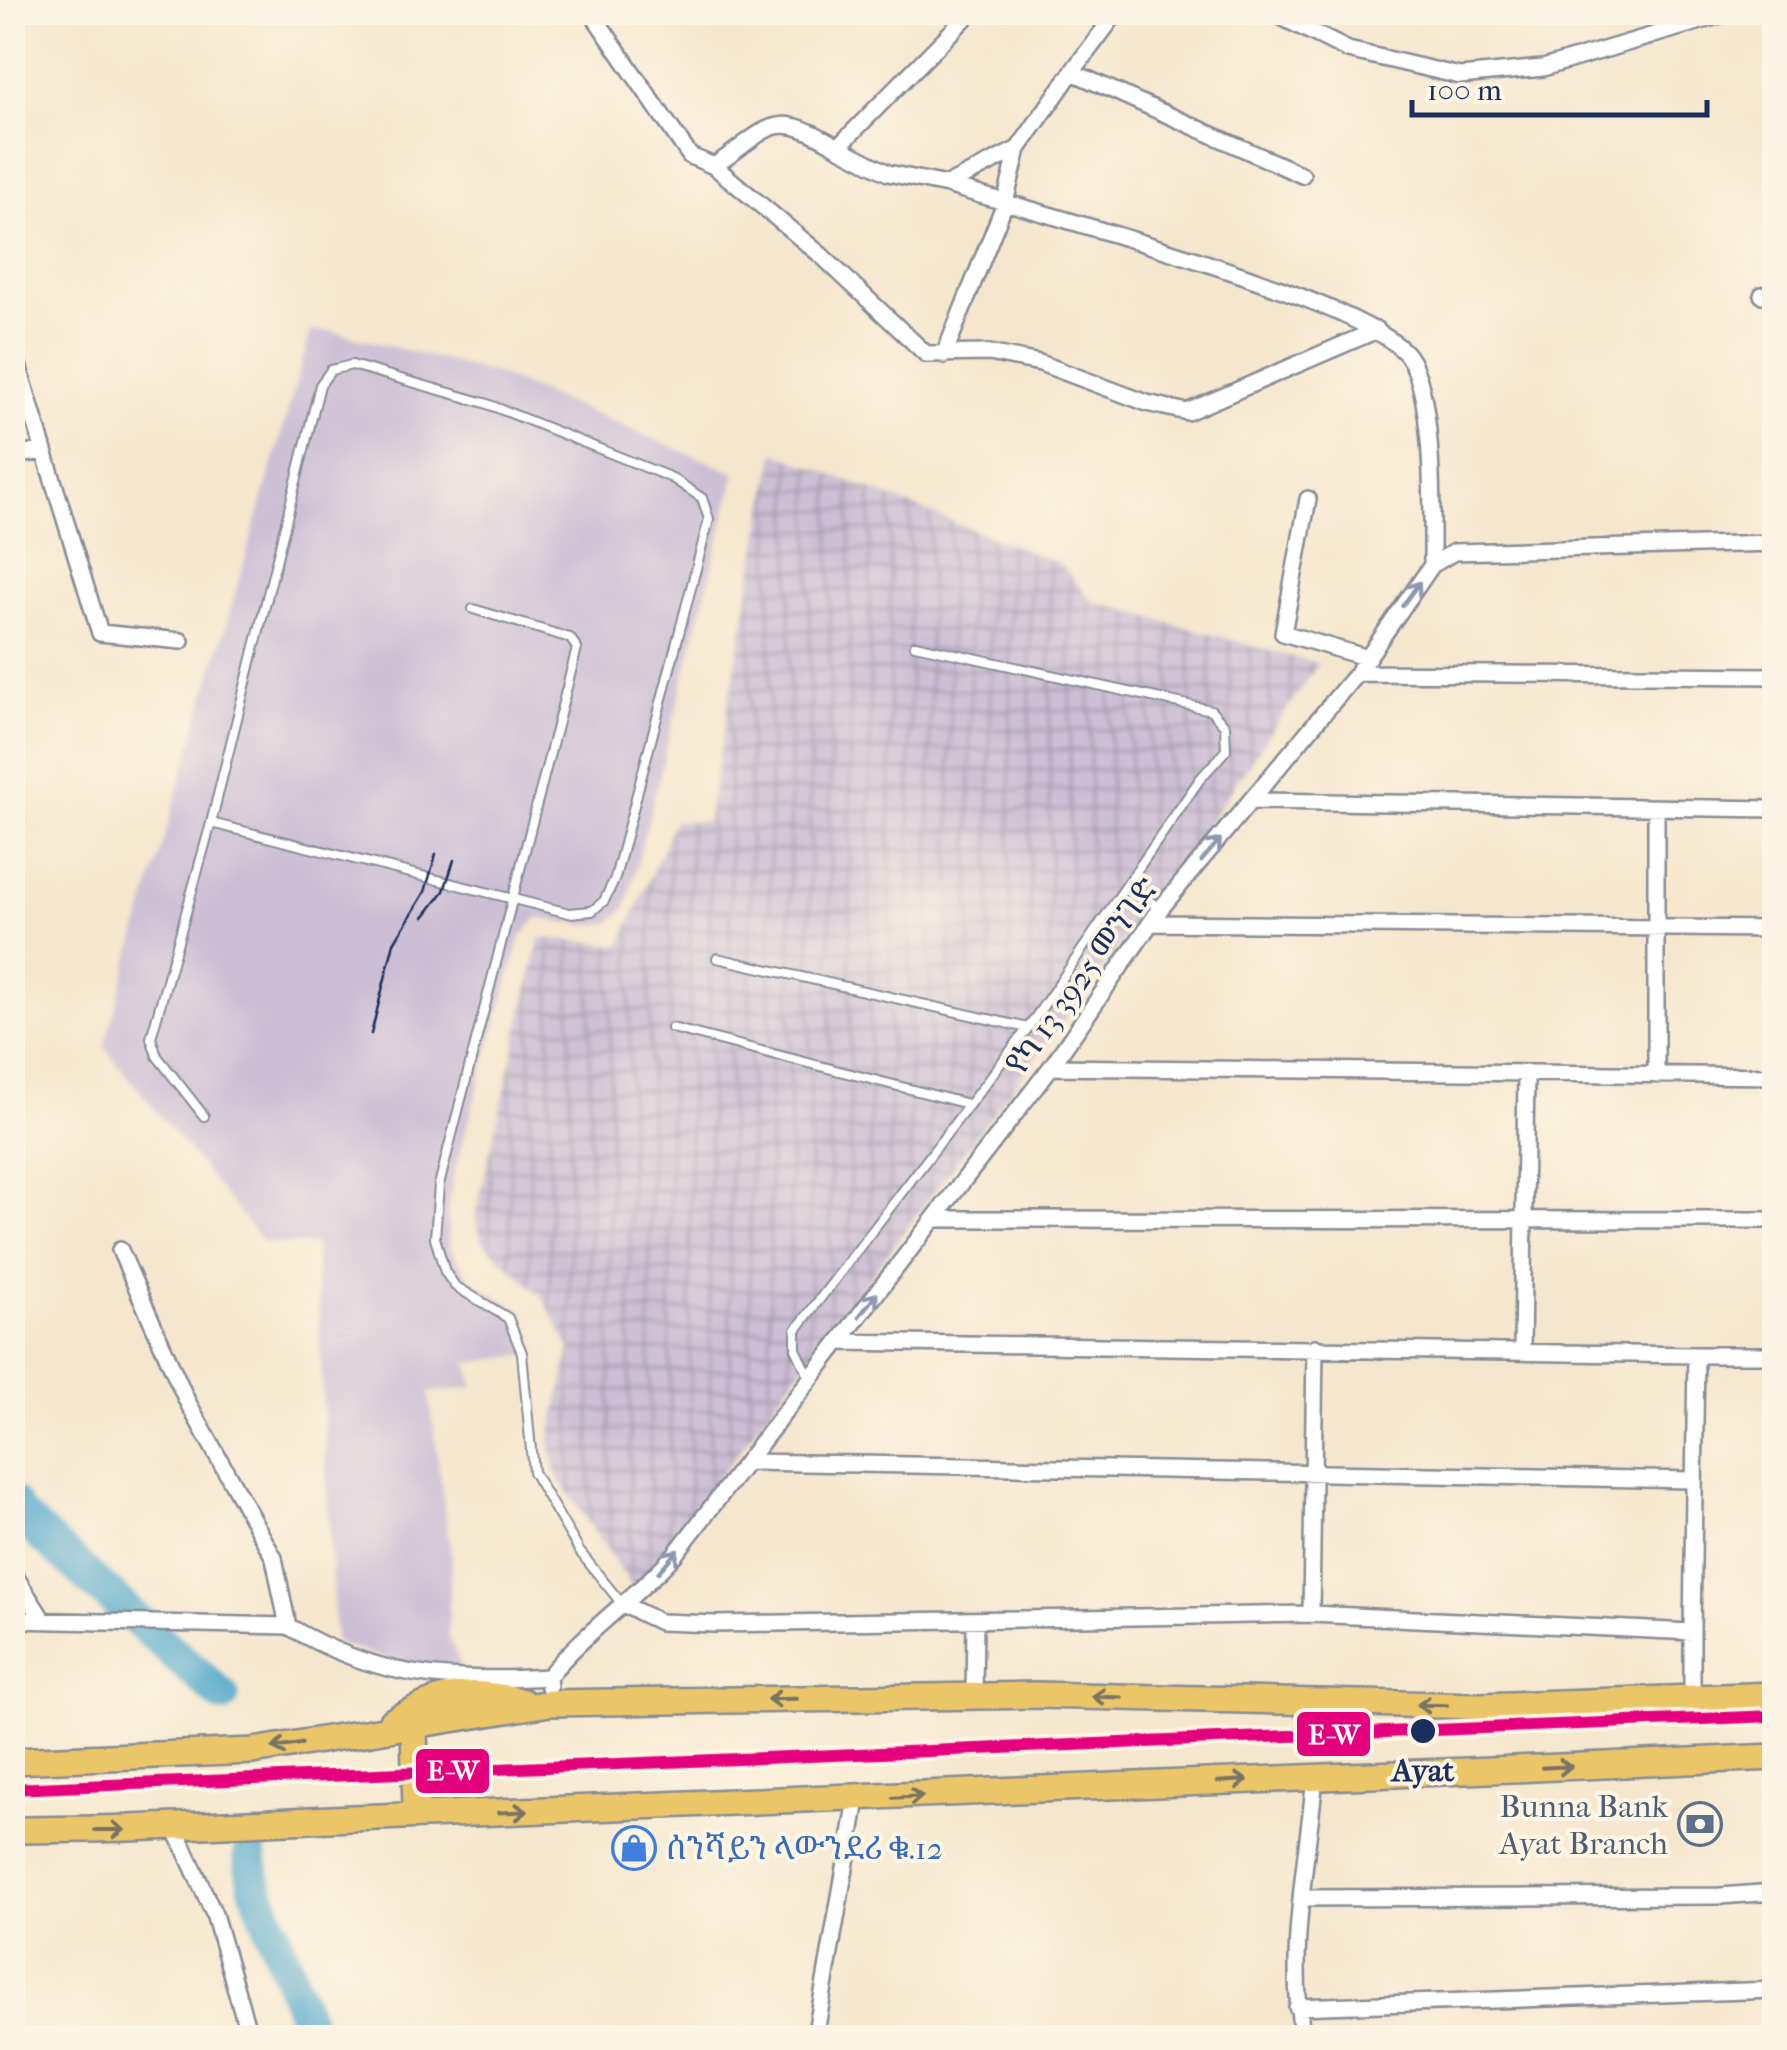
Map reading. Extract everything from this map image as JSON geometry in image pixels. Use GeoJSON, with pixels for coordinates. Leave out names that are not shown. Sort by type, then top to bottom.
{"type":"FeatureCollection","features":[{"type":"Feature","properties":{"kind":"main road"},"geometry":{"type":"LineString","coordinates":[[382,1728],[423,1704],[456,1694],[485,1692],[974,1695],[1482,1706],[1774,1695]]}},
{"type":"Feature","properties":{"kind":"main road"},"geometry":{"type":"LineString","coordinates":[[12,1760],[253,1752],[414,1724],[544,1695]]}},
{"type":"Feature","properties":{"kind":"main road"},"geometry":{"type":"LineString","coordinates":[[414,1724],[416,1816]]}},
{"type":"Feature","properties":{"kind":"main road"},"geometry":{"type":"LineString","coordinates":[[12,1830],[176,1830],[416,1816],[856,1800],[1774,1757]]}},
{"type":"Feature","properties":{"kind":"street"},"geometry":{"type":"LineString","coordinates":[[591,12],[676,142],[690,156],[714,166],[846,278],[926,354],[989,353],[1040,364],[1147,403],[1187,412],[1376,330]]}},
{"type":"Feature","properties":{"kind":"street"},"geometry":{"type":"LineString","coordinates":[[838,147],[971,12]]}},
{"type":"Feature","properties":{"kind":"street"},"geometry":{"type":"LineString","coordinates":[[944,354],[1005,203],[1018,149],[1117,12]]}},
{"type":"Feature","properties":{"kind":"street"},"geometry":{"type":"LineString","coordinates":[[1271,12],[1348,50],[1460,76],[1544,68],[1730,12]]}},
{"type":"Feature","properties":{"kind":"street"},"geometry":{"type":"LineString","coordinates":[[1072,72],[1302,175]]}},
{"type":"Feature","properties":{"kind":"street"},"geometry":{"type":"LineString","coordinates":[[714,166],[784,122],[799,124],[888,173],[947,185],[1274,287],[1376,330],[1408,355],[1421,381],[1433,484],[1432,566]]}},
{"type":"Feature","properties":{"kind":"street"},"geometry":{"type":"LineString","coordinates":[[947,185],[1018,149]]}},
{"type":"Feature","properties":{"kind":"street"},"geometry":{"type":"LineString","coordinates":[[12,345],[100,633],[181,642]]}},
{"type":"Feature","properties":{"kind":"street"},"geometry":{"type":"LineString","coordinates":[[12,456],[44,451]]}},
{"type":"Feature","properties":{"kind":"street"},"geometry":{"type":"LineString","coordinates":[[1308,499],[1283,633],[1368,658]]}},
{"type":"Feature","properties":{"kind":"street"},"geometry":{"type":"LineString","coordinates":[[1432,566],[1454,552],[1774,542]]}},
{"type":"Feature","properties":{"kind":"street","name":"የካ 13 3925 መንገድ"},"geometry":{"type":"LineString","coordinates":[[544,1695],[622,1604],[645,1588],[748,1462],[1051,1067],[1162,908],[1357,674],[1432,566]]}},
{"type":"Feature","properties":{"kind":"street"},"geometry":{"type":"LineString","coordinates":[[1357,674],[1774,676]]}},
{"type":"Feature","properties":{"kind":"street"},"geometry":{"type":"LineString","coordinates":[[1252,801],[1774,809]]}},
{"type":"Feature","properties":{"kind":"street"},"geometry":{"type":"LineString","coordinates":[[1656,809],[1656,1075]]}},
{"type":"Feature","properties":{"kind":"street"},"geometry":{"type":"LineString","coordinates":[[1151,923],[1774,930]]}},
{"type":"Feature","properties":{"kind":"street"},"geometry":{"type":"LineString","coordinates":[[1051,1067],[1774,1076]]}},
{"type":"Feature","properties":{"kind":"street"},"geometry":{"type":"LineString","coordinates":[[1522,1350],[1526,1075]]}},
{"type":"Feature","properties":{"kind":"street"},"geometry":{"type":"LineString","coordinates":[[934,1219],[1774,1220]]}},
{"type":"Feature","properties":{"kind":"street"},"geometry":{"type":"LineString","coordinates":[[120,1250],[187,1401],[274,1558],[288,1626]]}},
{"type":"Feature","properties":{"kind":"street"},"geometry":{"type":"LineString","coordinates":[[839,1342],[1774,1355]]}},
{"type":"Feature","properties":{"kind":"street"},"geometry":{"type":"LineString","coordinates":[[1310,1614],[1314,1346]]}},
{"type":"Feature","properties":{"kind":"street"},"geometry":{"type":"LineString","coordinates":[[1692,1699],[1696,1354]]}},
{"type":"Feature","properties":{"kind":"street"},"geometry":{"type":"LineString","coordinates":[[748,1462],[1692,1480]]}},
{"type":"Feature","properties":{"kind":"street"},"geometry":{"type":"LineString","coordinates":[[12,1571],[43,1620]]}},
{"type":"Feature","properties":{"kind":"street"},"geometry":{"type":"LineString","coordinates":[[622,1604],[660,1622],[975,1623],[1310,1614],[1692,1632]]}},
{"type":"Feature","properties":{"kind":"street"},"geometry":{"type":"LineString","coordinates":[[12,1620],[288,1626],[309,1639],[391,1669],[544,1695]]}},
{"type":"Feature","properties":{"kind":"street"},"geometry":{"type":"LineString","coordinates":[[974,1695],[975,1623]]}},
{"type":"Feature","properties":{"kind":"street"},"geometry":{"type":"LineString","coordinates":[[1302,2038],[1297,2008],[1315,1777]]}},
{"type":"Feature","properties":{"kind":"street"},"geometry":{"type":"LineString","coordinates":[[815,2038],[856,1800]]}},
{"type":"Feature","properties":{"kind":"street"},"geometry":{"type":"LineString","coordinates":[[176,1830],[214,1914],[250,2038]]}},
{"type":"Feature","properties":{"kind":"street"},"geometry":{"type":"LineString","coordinates":[[1303,1898],[1720,1896],[1774,1892]]}},
{"type":"Feature","properties":{"kind":"street"},"geometry":{"type":"LineString","coordinates":[[1297,2008],[1774,1990]]}},
{"type":"Feature","properties":{"kind":"lane"},"geometry":{"type":"LineString","coordinates":[[204,1116],[157,1056],[152,1038],[212,823],[320,385],[331,370],[352,365],[485,402],[672,478],[702,498],[709,519],[615,878],[604,901],[592,912],[570,913],[513,902],[212,823]]}},
{"type":"Feature","properties":{"kind":"lane"},"geometry":{"type":"LineString","coordinates":[[472,608],[570,638],[576,648],[439,1184],[435,1238],[454,1286],[508,1318],[522,1353],[534,1472],[580,1552],[622,1604]]}},
{"type":"Feature","properties":{"kind":"lane"},"geometry":{"type":"LineString","coordinates":[[810,1380],[796,1349],[796,1330],[1028,1028],[1200,779],[1226,750],[1225,726],[1211,710],[915,644]]}},
{"type":"Feature","properties":{"kind":"lane"},"geometry":{"type":"LineString","coordinates":[[1127,888],[1162,908]]}},
{"type":"Feature","properties":{"kind":"lane"},"geometry":{"type":"LineString","coordinates":[[717,958],[1028,1028]]}},
{"type":"Feature","properties":{"kind":"lane"},"geometry":{"type":"LineString","coordinates":[[672,1028],[968,1104]]}},
{"type":"Feature","properties":{"kind":"shaded area"},"geometry":{"type":"Polygon","coordinates":[[[311,331],[332,331],[497,374],[736,473],[626,907],[610,923],[586,925],[537,918],[521,937],[455,1169],[447,1208],[449,1246],[469,1278],[522,1312],[537,1353],[469,1363],[473,1387],[429,1393],[451,1555],[448,1635],[463,1671],[400,1668],[393,1661],[335,1642],[315,1245],[263,1242],[104,1047],[311,331]]]}},
{"type":"Feature","properties":{"kind":"shaded area"},"geometry":{"type":"Polygon","coordinates":[[[775,452],[1060,564],[1092,601],[1318,664],[1171,877],[634,1590],[556,1474],[550,1441],[570,1348],[542,1296],[482,1241],[475,1217],[540,938],[621,945],[674,821],[707,822],[775,452]]]}},
{"type":"Feature","properties":{"kind":"waterway"},"geometry":{"type":"LineString","coordinates":[[12,1503],[18,1514],[222,1696]]}},
{"type":"Feature","properties":{"kind":"waterway"},"geometry":{"type":"LineString","coordinates":[[250,1857],[255,1885],[313,2038]]}},
{"type":"Feature","properties":{"kind":"tram line"},"geometry":{"type":"LineString","coordinates":[[371,1034],[394,943],[425,892],[436,854]]}},
{"type":"Feature","properties":{"kind":"tram line"},"geometry":{"type":"LineString","coordinates":[[424,917],[444,891],[454,860]]}},
{"type":"Feature","properties":{"kind":"transit line","name":"E-W"},"geometry":{"type":"LineString","coordinates":[[12,1789],[1774,1716]]}},
{"type":"Feature","properties":{"kind":"place","name":"Ayat"},"geometry":{"type":"Point","coordinates":[1423,1731]}},
{"type":"Feature","properties":{"kind":"place","name":"Bunna Bank Ayat Branch"},"geometry":{"type":"Point","coordinates":[1700,1824]}},
{"type":"Feature","properties":{"kind":"place","name":"ሰንሻይን ላውንደሪ ቁ.12"},"geometry":{"type":"Point","coordinates":[634,1848]}}]}
